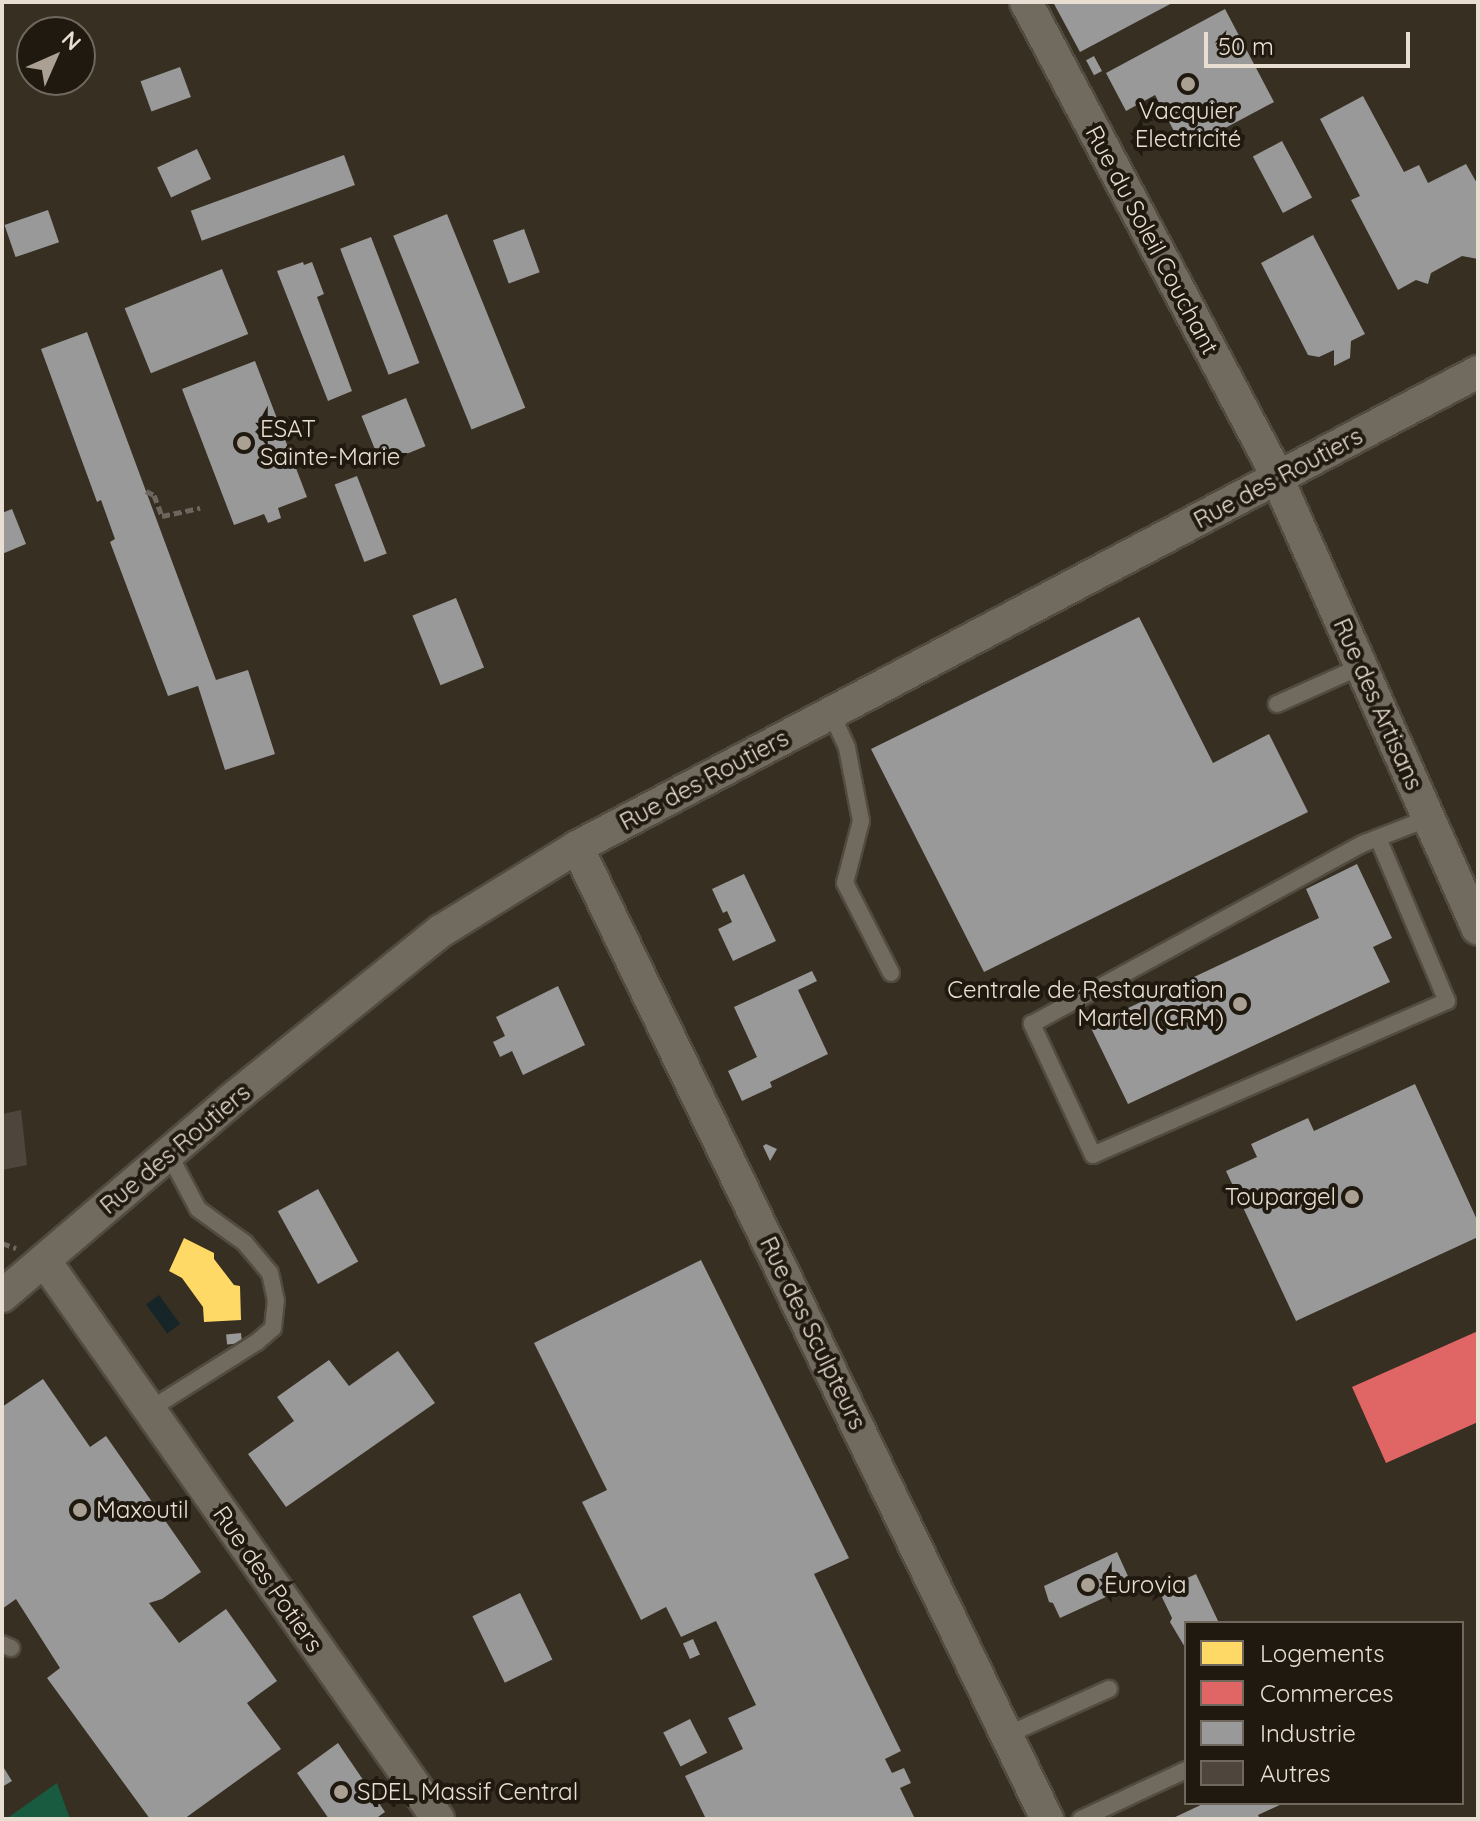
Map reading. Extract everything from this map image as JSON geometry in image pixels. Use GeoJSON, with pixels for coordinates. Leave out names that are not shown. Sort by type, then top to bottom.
{"type":"FeatureCollection","features":[{"type":"Feature","properties":{"kind":"street","name":"Rue du Soleil Couchant"},"geometry":{"type":"LineString","coordinates":[[1026,2],[1277,478]]}},
{"type":"Feature","properties":{"kind":"street","name":"Rue des Routiers"},"geometry":{"type":"LineString","coordinates":[[2,1296],[169,1154],[441,931],[577,847],[1478,372]]}},
{"type":"Feature","properties":{"kind":"street","name":"Rue des Artisans"},"geometry":{"type":"LineString","coordinates":[[1277,478],[1478,929]]}},
{"type":"Feature","properties":{"kind":"street","name":"Rue des Sculpteurs"},"geometry":{"type":"LineString","coordinates":[[577,847],[1047,1819]]}},
{"type":"Feature","properties":{"kind":"street","name":"Rue des Potiers"},"geometry":{"type":"LineString","coordinates":[[44,1260],[438,1819]]}},
{"type":"Feature","properties":{"kind":"lane"},"geometry":{"type":"LineString","coordinates":[[1277,704],[1362,666]]}},
{"type":"Feature","properties":{"kind":"lane"},"geometry":{"type":"LineString","coordinates":[[831,713],[847,748],[861,821],[845,883],[891,973]]}},
{"type":"Feature","properties":{"kind":"lane"},"geometry":{"type":"LineString","coordinates":[[1378,838],[1447,1001],[1093,1155],[1032,1024],[1378,838],[1429,818]]}},
{"type":"Feature","properties":{"kind":"lane"},"geometry":{"type":"LineString","coordinates":[[149,1410],[257,1342],[273,1328],[276,1301],[270,1273],[245,1243],[198,1209],[169,1154]]}},
{"type":"Feature","properties":{"kind":"lane"},"geometry":{"type":"LineString","coordinates":[[1007,1735],[1109,1689]]}},
{"type":"Feature","properties":{"kind":"lane"},"geometry":{"type":"LineString","coordinates":[[1081,1819],[1184,1771]]}},
{"type":"Feature","properties":{"kind":"path"},"geometry":{"type":"LineString","coordinates":[[146,491],[154,495],[162,516],[200,508]]}},
{"type":"Feature","properties":{"kind":"green space"},"geometry":{"type":"Polygon","coordinates":[[[57,1783],[70,1819],[6,1819],[57,1783]]]}},
{"type":"Feature","properties":{"kind":"shaded area"},"geometry":{"type":"Polygon","coordinates":[[[159,1295],[180,1324],[167,1334],[146,1304],[159,1295]]]}},
{"type":"Feature","properties":{"kind":"building: Logements"},"geometry":{"type":"Polygon","coordinates":[[[184,1238],[214,1253],[214,1259],[234,1285],[240,1286],[241,1320],[204,1322],[203,1307],[182,1278],[169,1271],[184,1238]]]}},
{"type":"Feature","properties":{"kind":"building: Commerces"},"geometry":{"type":"Polygon","coordinates":[[[1478,1331],[1478,1422],[1386,1463],[1352,1387],[1478,1331]]]}},
{"type":"Feature","properties":{"kind":"building: Industrie"},"geometry":{"type":"Polygon","coordinates":[[[1053,2],[1174,2],[1080,52],[1053,2]]]}},
{"type":"Feature","properties":{"kind":"building: Industrie","name":"Vacquier Electricité"},"geometry":{"type":"Polygon","coordinates":[[[1225,9],[1274,102],[1184,150],[1155,95],[1126,111],[1106,73],[1225,9]]]}},
{"type":"Feature","properties":{"kind":"building: Industrie"},"geometry":{"type":"Polygon","coordinates":[[[1094,56],[1102,71],[1094,75],[1086,60],[1094,56]]]}},
{"type":"Feature","properties":{"kind":"building: Industrie"},"geometry":{"type":"Polygon","coordinates":[[[180,67],[191,97],[151,111],[141,81],[180,67]]]}},
{"type":"Feature","properties":{"kind":"building: Industrie"},"geometry":{"type":"Polygon","coordinates":[[[1363,96],[1404,172],[1419,165],[1428,183],[1466,164],[1478,185],[1478,259],[1462,256],[1431,273],[1428,284],[1416,280],[1398,290],[1351,200],[1360,196],[1320,119],[1363,96]]]}},
{"type":"Feature","properties":{"kind":"building: Industrie"},"geometry":{"type":"Polygon","coordinates":[[[1282,141],[1312,198],[1283,213],[1253,156],[1282,141]]]}},
{"type":"Feature","properties":{"kind":"building: Industrie"},"geometry":{"type":"Polygon","coordinates":[[[197,149],[211,179],[171,198],[157,168],[197,149]]]}},
{"type":"Feature","properties":{"kind":"building: Industrie"},"geometry":{"type":"Polygon","coordinates":[[[344,155],[355,185],[202,241],[191,211],[344,155]]]}},
{"type":"Feature","properties":{"kind":"building: Industrie"},"geometry":{"type":"Polygon","coordinates":[[[48,210],[59,242],[16,257],[5,225],[48,210]]]}},
{"type":"Feature","properties":{"kind":"building: Industrie"},"geometry":{"type":"Polygon","coordinates":[[[447,214],[525,408],[472,430],[393,236],[447,214]]]}},
{"type":"Feature","properties":{"kind":"building: Industrie"},"geometry":{"type":"Polygon","coordinates":[[[524,229],[540,272],[509,284],[493,240],[524,229]]]}},
{"type":"Feature","properties":{"kind":"building: Industrie"},"geometry":{"type":"Polygon","coordinates":[[[1313,235],[1365,334],[1351,341],[1350,358],[1334,366],[1334,350],[1319,357],[1308,355],[1261,263],[1313,235]]]}},
{"type":"Feature","properties":{"kind":"building: Industrie"},"geometry":{"type":"Polygon","coordinates":[[[371,237],[419,363],[389,375],[340,249],[371,237]]]}},
{"type":"Feature","properties":{"kind":"building: Industrie"},"geometry":{"type":"Polygon","coordinates":[[[303,262],[304,265],[312,262],[324,294],[317,297],[352,391],[328,401],[277,271],[303,262]]]}},
{"type":"Feature","properties":{"kind":"building: Industrie"},"geometry":{"type":"Polygon","coordinates":[[[222,269],[248,334],[151,373],[125,308],[222,269]]]}},
{"type":"Feature","properties":{"kind":"building: Industrie"},"geometry":{"type":"Polygon","coordinates":[[[87,332],[216,680],[248,670],[275,754],[225,770],[198,686],[168,696],[110,542],[115,539],[101,500],[97,502],[41,349],[87,332]]]}},
{"type":"Feature","properties":{"kind":"building: Industrie","name":"ESAT Sainte-Marie"},"geometry":{"type":"Polygon","coordinates":[[[255,361],[307,497],[278,508],[281,518],[268,523],[264,514],[234,525],[182,389],[255,361]]]}},
{"type":"Feature","properties":{"kind":"building: Industrie"},"geometry":{"type":"Polygon","coordinates":[[[406,398],[425,446],[381,464],[361,416],[406,398]]]}},
{"type":"Feature","properties":{"kind":"building: Industrie"},"geometry":{"type":"Polygon","coordinates":[[[357,476],[387,553],[364,562],[335,485],[357,476]]]}},
{"type":"Feature","properties":{"kind":"building: Industrie"},"geometry":{"type":"Polygon","coordinates":[[[12,509],[26,544],[2,554],[2,513],[12,509]]]}},
{"type":"Feature","properties":{"kind":"building: Industrie"},"geometry":{"type":"Polygon","coordinates":[[[456,598],[484,668],[441,685],[412,616],[456,598]]]}},
{"type":"Feature","properties":{"kind":"building: Industrie"},"geometry":{"type":"Polygon","coordinates":[[[1139,617],[1213,763],[1269,734],[1308,812],[984,972],[871,749],[1139,617]]]}},
{"type":"Feature","properties":{"kind":"building: Industrie","name":"Centrale de Restauration Martel (CRM)"},"geometry":{"type":"Polygon","coordinates":[[[1357,864],[1392,938],[1373,947],[1390,982],[1128,1104],[1090,1026],[1319,918],[1306,889],[1357,864]]]}},
{"type":"Feature","properties":{"kind":"building: Industrie"},"geometry":{"type":"Polygon","coordinates":[[[744,874],[776,941],[733,961],[718,929],[732,922],[727,911],[723,913],[712,889],[744,874]]]}},
{"type":"Feature","properties":{"kind":"building: Industrie"},"geometry":{"type":"Polygon","coordinates":[[[812,971],[817,981],[798,990],[828,1054],[770,1082],[772,1087],[742,1101],[728,1071],[757,1057],[734,1007],[812,971]]]}},
{"type":"Feature","properties":{"kind":"building: Industrie"},"geometry":{"type":"Polygon","coordinates":[[[558,986],[585,1045],[523,1075],[512,1051],[500,1057],[493,1042],[505,1036],[496,1017],[558,986]]]}},
{"type":"Feature","properties":{"kind":"building: Industrie","name":"Toupargel"},"geometry":{"type":"Polygon","coordinates":[[[1415,1084],[1478,1222],[1478,1237],[1296,1321],[1226,1171],[1257,1157],[1251,1144],[1308,1118],[1314,1131],[1415,1084]]]}},
{"type":"Feature","properties":{"kind":"building: Industrie"},"geometry":{"type":"Polygon","coordinates":[[[766,1144],[777,1149],[770,1161],[763,1146],[766,1144]]]}},
{"type":"Feature","properties":{"kind":"building: Industrie"},"geometry":{"type":"Polygon","coordinates":[[[318,1189],[358,1262],[318,1284],[278,1211],[318,1189]]]}},
{"type":"Feature","properties":{"kind":"building: Industrie"},"geometry":{"type":"Polygon","coordinates":[[[701,1260],[849,1558],[814,1574],[901,1751],[885,1759],[892,1773],[904,1768],[911,1783],[900,1788],[915,1819],[706,1819],[685,1776],[743,1749],[728,1718],[756,1705],[716,1621],[681,1637],[666,1607],[641,1620],[582,1502],[607,1490],[534,1343],[701,1260]]]}},
{"type":"Feature","properties":{"kind":"building: Industrie"},"geometry":{"type":"Polygon","coordinates":[[[241,1333],[242,1343],[227,1345],[226,1335],[241,1333]]]}},
{"type":"Feature","properties":{"kind":"building: Industrie"},"geometry":{"type":"Polygon","coordinates":[[[398,1351],[435,1403],[286,1507],[248,1454],[294,1421],[277,1397],[329,1360],[349,1386],[398,1351]]]}},
{"type":"Feature","properties":{"kind":"building: Industrie"},"geometry":{"type":"Polygon","coordinates":[[[43,1379],[90,1447],[106,1436],[201,1572],[162,1599],[149,1603],[179,1643],[226,1609],[277,1681],[247,1703],[281,1749],[184,1819],[150,1819],[47,1678],[60,1668],[16,1599],[2,1609],[2,1407],[43,1379]]]}},
{"type":"Feature","properties":{"kind":"building: Industrie","name":"Eurovia"},"geometry":{"type":"Polygon","coordinates":[[[1117,1552],[1132,1585],[1060,1618],[1053,1603],[1049,1602],[1044,1586],[1117,1552]]]}},
{"type":"Feature","properties":{"kind":"building: Industrie","name":"Eurovia"},"geometry":{"type":"Polygon","coordinates":[[[1196,1574],[1218,1621],[1184,1621],[1184,1646],[1170,1622],[1172,1618],[1159,1591],[1196,1574]]]}},
{"type":"Feature","properties":{"kind":"building: Industrie"},"geometry":{"type":"Polygon","coordinates":[[[520,1593],[552,1660],[505,1683],[472,1616],[520,1593]]]}},
{"type":"Feature","properties":{"kind":"building: Industrie"},"geometry":{"type":"Polygon","coordinates":[[[693,1639],[700,1655],[690,1659],[683,1643],[693,1639]]]}},
{"type":"Feature","properties":{"kind":"building: Industrie"},"geometry":{"type":"Polygon","coordinates":[[[690,1719],[707,1753],[681,1766],[663,1733],[690,1719]]]}},
{"type":"Feature","properties":{"kind":"building: Industrie","name":"SDEL Massif Central"},"geometry":{"type":"Polygon","coordinates":[[[338,1743],[385,1812],[375,1819],[329,1819],[297,1773],[338,1743]]]}},
{"type":"Feature","properties":{"kind":"building: Industrie"},"geometry":{"type":"Polygon","coordinates":[[[2,1765],[12,1781],[2,1787],[2,1765]]]}},
{"type":"Feature","properties":{"kind":"building: Industrie"},"geometry":{"type":"Polygon","coordinates":[[[1201,1805],[1280,1805],[1258,1815],[1260,1819],[1171,1819],[1201,1805]]]}},
{"type":"Feature","properties":{"kind":"building: Autres"},"geometry":{"type":"Polygon","coordinates":[[[21,1110],[27,1165],[2,1170],[2,1114],[21,1110]]]}},
{"type":"Feature","properties":{"kind":"place","name":"Vacquier Electricité"},"geometry":{"type":"Point","coordinates":[1188,84]}},
{"type":"Feature","properties":{"kind":"place","name":"ESAT Sainte-Marie"},"geometry":{"type":"Point","coordinates":[244,443]}},
{"type":"Feature","properties":{"kind":"place","name":"Centrale de Restauration Martel (CRM)"},"geometry":{"type":"Point","coordinates":[1240,1004]}},
{"type":"Feature","properties":{"kind":"place","name":"Toupargel"},"geometry":{"type":"Point","coordinates":[1352,1197]}},
{"type":"Feature","properties":{"kind":"place","name":"Maxoutil"},"geometry":{"type":"Point","coordinates":[80,1510]}},
{"type":"Feature","properties":{"kind":"place","name":"Eurovia"},"geometry":{"type":"Point","coordinates":[1088,1585]}},
{"type":"Feature","properties":{"kind":"place","name":"SDEL Massif Central"},"geometry":{"type":"Point","coordinates":[341,1792]}}]}
